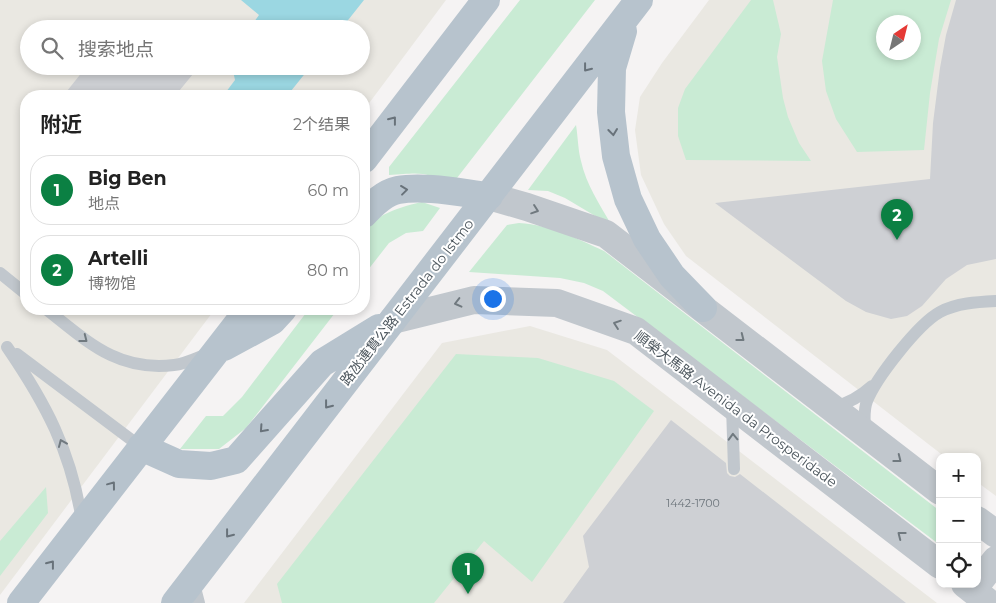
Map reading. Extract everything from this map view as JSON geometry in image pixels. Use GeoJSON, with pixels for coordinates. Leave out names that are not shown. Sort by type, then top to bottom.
{"type":"FeatureCollection","features":[{"type":"Feature","properties":{"kind":"main road"},"geometry":{"type":"LineString","coordinates":[[370,151],[486,0]]}},
{"type":"Feature","properties":{"kind":"main road"},"geometry":{"type":"LineString","coordinates":[[633,8],[612,68],[611,112],[616,156],[628,199],[647,239],[672,276],[703,308]]}},
{"type":"Feature","properties":{"kind":"main road","name":"路氹連貫公路 Estrada do Istmo"},"geometry":{"type":"LineString","coordinates":[[175,603],[196,592],[393,320],[633,8]]}},
{"type":"Feature","properties":{"kind":"main road"},"geometry":{"type":"LineString","coordinates":[[370,207],[374,202],[397,190],[421,188],[489,196]]}},
{"type":"Feature","properties":{"kind":"main road"},"geometry":{"type":"LineString","coordinates":[[21,603],[244,315]]}},
{"type":"Feature","properties":{"kind":"main road"},"geometry":{"type":"LineString","coordinates":[[216,351],[272,321],[278,315]]}},
{"type":"Feature","properties":{"kind":"main road"},"geometry":{"type":"LineString","coordinates":[[141,447],[179,464],[211,466],[236,460],[322,363],[393,320]]}},
{"type":"Feature","properties":{"kind":"street"},"geometry":{"type":"LineString","coordinates":[[489,196],[606,234],[936,488]]}},
{"type":"Feature","properties":{"kind":"street","name":"順榮大馬路 Avenida da Prosperidade"},"geometry":{"type":"LineString","coordinates":[[393,320],[474,300],[557,303],[636,331],[936,562]]}},
{"type":"Feature","properties":{"kind":"street"},"geometry":{"type":"LineString","coordinates":[[981,523],[996,534]]}},
{"type":"Feature","properties":{"kind":"street"},"geometry":{"type":"LineString","coordinates":[[976,589],[996,560]]}},
{"type":"Feature","properties":{"kind":"lane"},"geometry":{"type":"LineString","coordinates":[[0,273],[20,289]]}},
{"type":"Feature","properties":{"kind":"lane"},"geometry":{"type":"LineString","coordinates":[[865,433],[867,402],[878,381],[926,321],[940,312],[953,307],[976,302],[996,302]]}},
{"type":"Feature","properties":{"kind":"lane"},"geometry":{"type":"LineString","coordinates":[[54,315],[95,347],[113,358],[146,366],[176,365],[216,351]]}},
{"type":"Feature","properties":{"kind":"lane"},"geometry":{"type":"LineString","coordinates":[[3,344],[141,447]]}},
{"type":"Feature","properties":{"kind":"lane"},"geometry":{"type":"LineString","coordinates":[[3,344],[26,375],[47,410],[64,449],[77,489],[82,524]]}},
{"type":"Feature","properties":{"kind":"lane"},"geometry":{"type":"LineString","coordinates":[[831,408],[849,403],[861,396],[878,381]]}},
{"type":"Feature","properties":{"kind":"lane"},"geometry":{"type":"LineString","coordinates":[[732,404],[734,469]]}},
{"type":"Feature","properties":{"kind":"shaded area"},"geometry":{"type":"Polygon","coordinates":[[[0,0],[446,0],[370,102],[370,90],[20,90],[20,315],[210,315],[0,595],[0,0]]]}},
{"type":"Feature","properties":{"kind":"shaded area"},"geometry":{"type":"Polygon","coordinates":[[[709,0],[996,0],[996,496],[981,485],[981,453],[940,453],[686,256],[664,224],[641,175],[635,130],[640,97],[662,63],[709,0]]]}},
{"type":"Feature","properties":{"kind":"shaded area"},"geometry":{"type":"Polygon","coordinates":[[[530,326],[607,350],[937,603],[244,603],[442,343],[530,326]]]}},
{"type":"Feature","properties":{"kind":"green space"},"geometry":{"type":"Polygon","coordinates":[[[520,0],[595,0],[450,187],[442,181],[427,175],[389,175],[389,167],[520,0]]]}},
{"type":"Feature","properties":{"kind":"green space"},"geometry":{"type":"Polygon","coordinates":[[[751,0],[773,0],[781,34],[777,57],[783,98],[788,117],[799,143],[811,161],[686,160],[678,136],[678,108],[685,89],[751,0]]]}},
{"type":"Feature","properties":{"kind":"green space"},"geometry":{"type":"Polygon","coordinates":[[[833,0],[951,0],[939,39],[930,93],[924,150],[857,152],[836,119],[826,91],[822,61],[833,0]]]}},
{"type":"Feature","properties":{"kind":"green space"},"geometry":{"type":"Polygon","coordinates":[[[576,125],[583,170],[612,226],[565,198],[548,191],[528,190],[576,125]]]}},
{"type":"Feature","properties":{"kind":"green space"},"geometry":{"type":"Polygon","coordinates":[[[422,202],[440,208],[423,231],[406,233],[389,243],[370,267],[370,226],[380,217],[406,206],[422,202]]]}},
{"type":"Feature","properties":{"kind":"green space"},"geometry":{"type":"Polygon","coordinates":[[[519,223],[542,226],[604,251],[936,508],[936,542],[603,291],[584,283],[560,278],[469,272],[507,225],[519,223]]]}},
{"type":"Feature","properties":{"kind":"green space"},"geometry":{"type":"Polygon","coordinates":[[[304,315],[333,315],[246,428],[219,449],[180,449],[206,416],[223,416],[242,397],[304,315]]]}},
{"type":"Feature","properties":{"kind":"green space"},"geometry":{"type":"Polygon","coordinates":[[[456,354],[538,358],[614,381],[654,411],[532,582],[484,541],[434,603],[282,603],[277,584],[456,354]]]}},
{"type":"Feature","properties":{"kind":"green space"},"geometry":{"type":"Polygon","coordinates":[[[46,487],[48,513],[0,576],[0,541],[46,487]]]}},
{"type":"Feature","properties":{"kind":"water"},"geometry":{"type":"Polygon","coordinates":[[[241,0],[364,0],[348,20],[255,20],[259,15],[241,0]]]}},
{"type":"Feature","properties":{"kind":"water"},"geometry":{"type":"Polygon","coordinates":[[[234,75],[304,75],[292,90],[228,90],[235,80],[234,75]]]}},
{"type":"Feature","properties":{"kind":"building"},"geometry":{"type":"Polygon","coordinates":[[[956,0],[996,0],[996,259],[967,265],[946,279],[922,306],[907,316],[891,319],[866,312],[846,301],[715,203],[930,179],[933,123],[940,68],[946,35],[956,0]]]}},
{"type":"Feature","properties":{"kind":"building"},"geometry":{"type":"Polygon","coordinates":[[[80,75],[192,75],[180,90],[68,90],[80,75]]]}},
{"type":"Feature","properties":{"kind":"building"},"geometry":{"type":"Polygon","coordinates":[[[671,420],[726,463],[727,473],[730,476],[735,477],[740,474],[906,603],[563,603],[589,567],[583,536],[671,420]]]}},
{"type":"Feature","properties":{"kind":"place","name":"Artelli"},"geometry":{"type":"Point","coordinates":[897,240]}},
{"type":"Feature","properties":{"kind":"place","name":"Big Ben"},"geometry":{"type":"Point","coordinates":[468,594]}}]}
